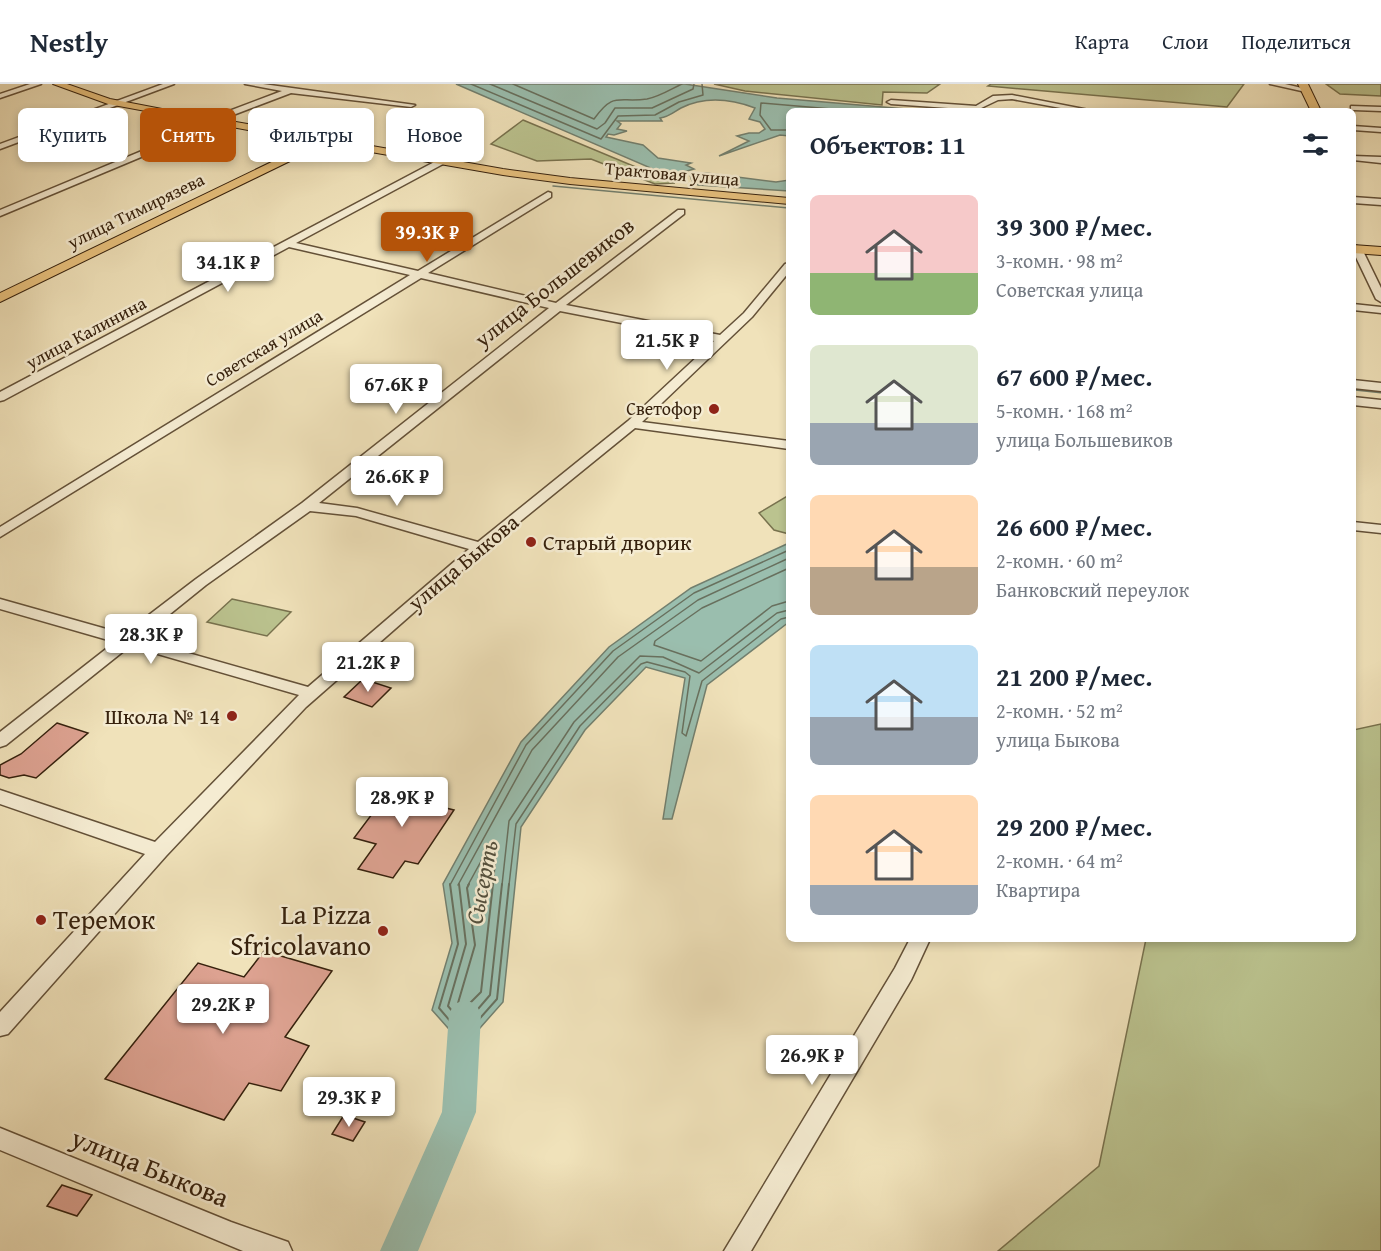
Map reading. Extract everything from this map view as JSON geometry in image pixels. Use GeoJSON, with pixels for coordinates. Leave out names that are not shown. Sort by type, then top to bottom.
{"type":"FeatureCollection","features":[{"type":"Feature","properties":{"kind":"main road","name":"Трактовая улица"},"geometry":{"type":"LineString","coordinates":[[58,84],[118,103],[143,108]]}},
{"type":"Feature","properties":{"kind":"main road"},"geometry":{"type":"LineString","coordinates":[[1305,87],[1316,108]]}},
{"type":"Feature","properties":{"kind":"main road","name":"улица Тимирязева"},"geometry":{"type":"LineString","coordinates":[[0,298],[279,162]]}},
{"type":"Feature","properties":{"kind":"main road","name":"Трактовая улица"},"geometry":{"type":"LineString","coordinates":[[440,162],[570,182],[786,201]]}},
{"type":"Feature","properties":{"kind":"main road"},"geometry":{"type":"LineString","coordinates":[[1356,245],[1381,251]]}},
{"type":"Feature","properties":{"kind":"street"},"geometry":{"type":"LineString","coordinates":[[0,96],[37,84]]}},
{"type":"Feature","properties":{"kind":"street"},"geometry":{"type":"LineString","coordinates":[[0,147],[170,84]]}},
{"type":"Feature","properties":{"kind":"street"},"geometry":{"type":"LineString","coordinates":[[249,84],[411,105]]}},
{"type":"Feature","properties":{"kind":"street"},"geometry":{"type":"LineString","coordinates":[[236,113],[307,84]]}},
{"type":"Feature","properties":{"kind":"street"},"geometry":{"type":"LineString","coordinates":[[1274,84],[1305,87]]}},
{"type":"Feature","properties":{"kind":"street"},"geometry":{"type":"LineString","coordinates":[[891,102],[976,108],[990,101],[1012,97],[1073,108]]}},
{"type":"Feature","properties":{"kind":"street"},"geometry":{"type":"LineString","coordinates":[[1356,108],[1381,110]]}},
{"type":"Feature","properties":{"kind":"street"},"geometry":{"type":"LineString","coordinates":[[1356,128],[1381,130]]}},
{"type":"Feature","properties":{"kind":"street"},"geometry":{"type":"LineString","coordinates":[[2,210],[140,153]]}},
{"type":"Feature","properties":{"kind":"street"},"geometry":{"type":"LineString","coordinates":[[1356,158],[1381,160]]}},
{"type":"Feature","properties":{"kind":"street","name":"улица Калинина"},"geometry":{"type":"LineString","coordinates":[[0,397],[440,162]]}},
{"type":"Feature","properties":{"kind":"street","name":"Советская улица"},"geometry":{"type":"LineString","coordinates":[[0,533],[548,195]]}},
{"type":"Feature","properties":{"kind":"street"},"geometry":{"type":"LineString","coordinates":[[1356,200],[1381,202]]}},
{"type":"Feature","properties":{"kind":"street","name":"улица Большевиков"},"geometry":{"type":"LineString","coordinates":[[0,741],[201,582],[307,506],[681,212]]}},
{"type":"Feature","properties":{"kind":"street"},"geometry":{"type":"LineString","coordinates":[[289,244],[558,307],[722,339]]}},
{"type":"Feature","properties":{"kind":"street"},"geometry":{"type":"LineString","coordinates":[[1356,249],[1381,299]]}},
{"type":"Feature","properties":{"kind":"street","name":"улица Быкова"},"geometry":{"type":"LineString","coordinates":[[0,1027],[159,851],[311,693],[480,547],[632,424],[748,315],[786,270]]}},
{"type":"Feature","properties":{"kind":"street"},"geometry":{"type":"LineString","coordinates":[[1356,307],[1381,310]]}},
{"type":"Feature","properties":{"kind":"street"},"geometry":{"type":"LineString","coordinates":[[1356,384],[1381,387]]}},
{"type":"Feature","properties":{"kind":"street"},"geometry":{"type":"LineString","coordinates":[[1356,401],[1381,404]]}},
{"type":"Feature","properties":{"kind":"street"},"geometry":{"type":"LineString","coordinates":[[632,424],[786,445]]}},
{"type":"Feature","properties":{"kind":"street"},"geometry":{"type":"LineString","coordinates":[[307,506],[357,512],[480,547]]}},
{"type":"Feature","properties":{"kind":"street"},"geometry":{"type":"LineString","coordinates":[[1356,520],[1381,522]]}},
{"type":"Feature","properties":{"kind":"street"},"geometry":{"type":"LineString","coordinates":[[1356,526],[1381,529]]}},
{"type":"Feature","properties":{"kind":"street"},"geometry":{"type":"LineString","coordinates":[[0,604],[311,693]]}},
{"type":"Feature","properties":{"kind":"street"},"geometry":{"type":"LineString","coordinates":[[0,798],[159,851]]}},
{"type":"Feature","properties":{"kind":"street"},"geometry":{"type":"LineString","coordinates":[[737,1251],[903,974],[919,942]]}},
{"type":"Feature","properties":{"kind":"street","name":"улица Быкова"},"geometry":{"type":"LineString","coordinates":[[0,1138],[231,1234],[279,1251]]}},
{"type":"Feature","properties":{"kind":"green space"},"geometry":{"type":"Polygon","coordinates":[[[714,84],[940,84],[927,93],[883,92],[882,105],[745,91],[714,84]]]}},
{"type":"Feature","properties":{"kind":"green space"},"geometry":{"type":"Polygon","coordinates":[[[991,84],[1244,84],[1227,107],[988,86],[991,84]]]}},
{"type":"Feature","properties":{"kind":"green space"},"geometry":{"type":"Polygon","coordinates":[[[1326,84],[1381,84],[1381,96],[1340,94],[1326,84]]]}},
{"type":"Feature","properties":{"kind":"green space"},"geometry":{"type":"Polygon","coordinates":[[[523,120],[675,183],[655,184],[591,159],[537,161],[491,144],[523,120]]]}},
{"type":"Feature","properties":{"kind":"green space"},"geometry":{"type":"Polygon","coordinates":[[[786,497],[786,533],[774,530],[759,513],[786,497]]]}},
{"type":"Feature","properties":{"kind":"green space"},"geometry":{"type":"Polygon","coordinates":[[[232,599],[291,612],[267,636],[207,622],[232,599]]]}},
{"type":"Feature","properties":{"kind":"green space"},"geometry":{"type":"Polygon","coordinates":[[[1381,724],[1381,1251],[998,1251],[1099,1166],[1145,942],[1356,942],[1356,729],[1381,724]]]}},
{"type":"Feature","properties":{"kind":"water"},"geometry":{"type":"Polygon","coordinates":[[[456,84],[685,84],[777,98],[895,108],[786,108],[786,136],[780,135],[719,156],[749,141],[737,136],[759,133],[765,129],[760,122],[749,119],[755,108],[727,101],[709,100],[681,108],[660,118],[662,121],[617,121],[621,124],[617,129],[627,131],[614,135],[608,134],[606,137],[643,145],[658,158],[691,163],[686,165],[694,169],[669,176],[456,84]]]}},
{"type":"Feature","properties":{"kind":"water"},"geometry":{"type":"Polygon","coordinates":[[[706,173],[776,182],[786,180],[786,191],[698,185],[692,181],[690,175],[706,173]]]}},
{"type":"Feature","properties":{"kind":"water"},"geometry":{"type":"Polygon","coordinates":[[[786,544],[786,624],[707,685],[672,819],[663,819],[685,678],[646,667],[585,730],[521,827],[503,1002],[464,1046],[432,1010],[452,943],[443,884],[521,742],[609,647],[691,588],[786,544]]]}},
{"type":"Feature","properties":{"kind":"building"},"geometry":{"type":"Polygon","coordinates":[[[363,679],[391,688],[372,707],[344,697],[363,679]]]}},
{"type":"Feature","properties":{"kind":"building"},"geometry":{"type":"Polygon","coordinates":[[[57,723],[88,733],[36,778],[24,775],[9,778],[0,775],[0,765],[21,754],[57,723]]]}},
{"type":"Feature","properties":{"kind":"building"},"geometry":{"type":"Polygon","coordinates":[[[399,778],[433,786],[422,802],[454,810],[418,864],[405,861],[393,878],[358,869],[376,844],[354,838],[399,778]]]}},
{"type":"Feature","properties":{"kind":"building"},"geometry":{"type":"Polygon","coordinates":[[[264,951],[332,971],[285,1037],[309,1046],[281,1091],[249,1083],[224,1120],[105,1079],[198,963],[244,977],[264,951]]]}},
{"type":"Feature","properties":{"kind":"building"},"geometry":{"type":"Polygon","coordinates":[[[344,1115],[365,1122],[353,1141],[332,1134],[344,1115]]]}},
{"type":"Feature","properties":{"kind":"building"},"geometry":{"type":"Polygon","coordinates":[[[62,1185],[92,1195],[77,1216],[47,1206],[62,1185]]]}},
{"type":"Feature","properties":{"kind":"waterway"},"geometry":{"type":"LineString","coordinates":[[553,186],[786,208]]}},
{"type":"Feature","properties":{"kind":"waterway"},"geometry":{"type":"LineString","coordinates":[[1356,389],[1381,392]]}},
{"type":"Feature","properties":{"kind":"waterway","name":"Сысерть"},"geometry":{"type":"LineString","coordinates":[[399,1251],[459,1112],[465,1014]]}},
{"type":"Feature","properties":{"kind":"place","name":"Светофор"},"geometry":{"type":"Point","coordinates":[714,409]}},
{"type":"Feature","properties":{"kind":"place","name":"Старый дворик"},"geometry":{"type":"Point","coordinates":[531,542]}},
{"type":"Feature","properties":{"kind":"place","name":"Школа № 14"},"geometry":{"type":"Point","coordinates":[232,716]}},
{"type":"Feature","properties":{"kind":"place","name":"Теремок"},"geometry":{"type":"Point","coordinates":[41,920]}},
{"type":"Feature","properties":{"kind":"place","name":"La Pizza Sfricolavano"},"geometry":{"type":"Point","coordinates":[383,931]}}]}
